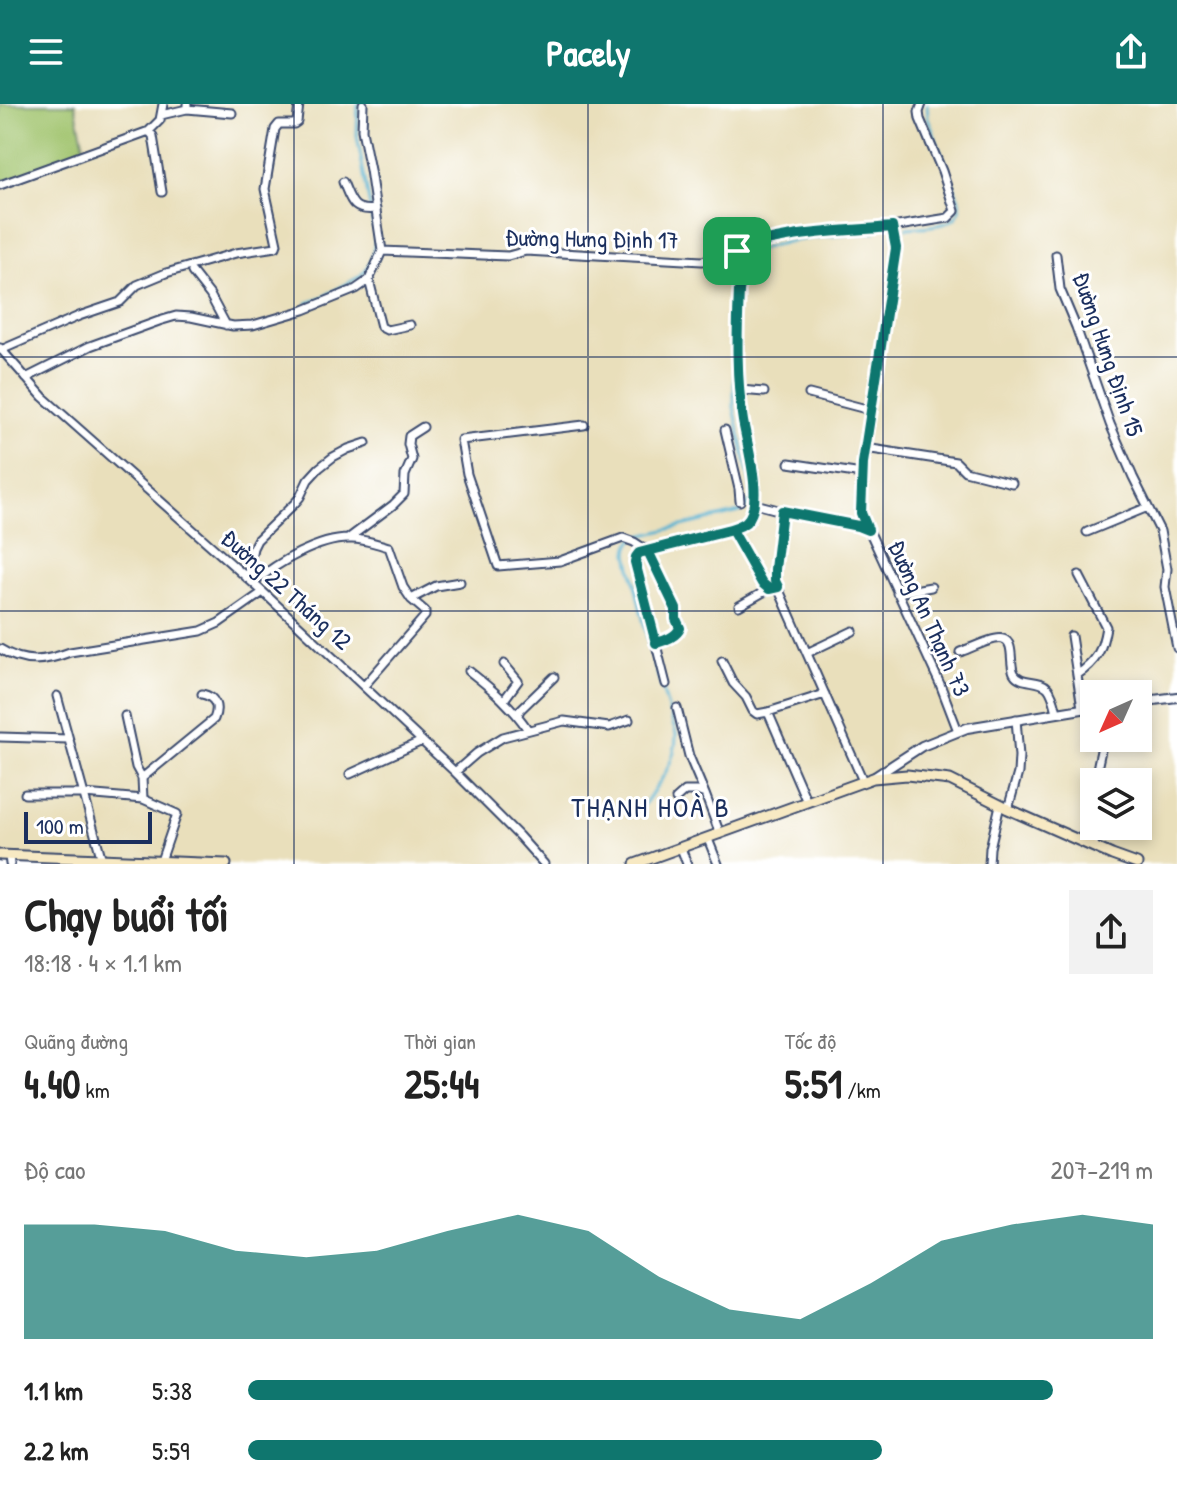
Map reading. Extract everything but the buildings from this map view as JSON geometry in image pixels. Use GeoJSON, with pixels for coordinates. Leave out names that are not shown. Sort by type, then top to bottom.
{"type":"FeatureCollection","features":[{"type":"Feature","properties":{"kind":"main road"},"geometry":{"type":"LineString","coordinates":[[635,864],[868,780],[907,775],[950,780],[1093,847],[1112,860],[1137,864]]}},
{"type":"Feature","properties":{"kind":"main road"},"geometry":{"type":"LineString","coordinates":[[6,858],[226,864]]}},
{"type":"Feature","properties":{"kind":"street"},"geometry":{"type":"LineString","coordinates":[[0,185],[149,131],[160,120],[163,104]]}},
{"type":"Feature","properties":{"kind":"street"},"geometry":{"type":"LineString","coordinates":[[1,349],[120,302],[137,285],[166,273],[236,253],[276,247],[265,185],[275,129],[279,124],[297,122],[299,104]]}},
{"type":"Feature","properties":{"kind":"street"},"geometry":{"type":"LineString","coordinates":[[26,378],[90,346],[176,316],[226,325],[253,325],[290,315],[356,289],[369,280],[382,251],[371,210],[370,170],[362,130],[363,104]]}},
{"type":"Feature","properties":{"kind":"street","name":"Đường Hưng Định 17"},"geometry":{"type":"LineString","coordinates":[[382,251],[508,256],[526,251],[702,261],[725,256],[757,242],[948,218],[955,211],[920,119],[922,104]]}},
{"type":"Feature","properties":{"kind":"street"},"geometry":{"type":"LineString","coordinates":[[161,115],[187,107],[232,113]]}},
{"type":"Feature","properties":{"kind":"street"},"geometry":{"type":"LineString","coordinates":[[149,131],[153,136],[162,192]]}},
{"type":"Feature","properties":{"kind":"street"},"geometry":{"type":"LineString","coordinates":[[343,182],[354,205],[371,210]]}},
{"type":"Feature","properties":{"kind":"street","name":"Đường An Thạnh 73"},"geometry":{"type":"LineString","coordinates":[[892,227],[896,248],[870,410],[861,513],[940,684],[958,731]]}},
{"type":"Feature","properties":{"kind":"street"},"geometry":{"type":"LineString","coordinates":[[737,251],[746,267],[739,292],[738,353],[748,488],[740,501]]}},
{"type":"Feature","properties":{"kind":"street","name":"Đường Hưng Định 15"},"geometry":{"type":"LineString","coordinates":[[1056,255],[1060,289],[1110,424],[1160,531],[1167,569],[1165,587],[1177,648]]}},
{"type":"Feature","properties":{"kind":"street"},"geometry":{"type":"LineString","coordinates":[[192,272],[210,295],[226,325]]}},
{"type":"Feature","properties":{"kind":"street"},"geometry":{"type":"LineString","coordinates":[[369,280],[381,327],[387,330],[410,325]]}},
{"type":"Feature","properties":{"kind":"street","name":"Đường 22 Tháng 12"},"geometry":{"type":"LineString","coordinates":[[1,349],[43,397],[250,580],[364,686],[455,772],[544,864]]}},
{"type":"Feature","properties":{"kind":"street"},"geometry":{"type":"LineString","coordinates":[[740,390],[764,392]]}},
{"type":"Feature","properties":{"kind":"street"},"geometry":{"type":"LineString","coordinates":[[809,394],[870,410]]}},
{"type":"Feature","properties":{"kind":"street"},"geometry":{"type":"LineString","coordinates":[[584,425],[461,440],[467,474],[498,566],[560,561],[623,538],[648,551],[676,609],[680,628],[668,639],[656,643]]}},
{"type":"Feature","properties":{"kind":"street"},"geometry":{"type":"LineString","coordinates":[[250,580],[312,546],[349,538],[393,505],[404,494],[405,475],[412,459],[409,436],[423,427]]}},
{"type":"Feature","properties":{"kind":"street"},"geometry":{"type":"LineString","coordinates":[[666,684],[636,557],[639,553],[732,530],[748,521],[755,504],[725,430]]}},
{"type":"Feature","properties":{"kind":"street"},"geometry":{"type":"LineString","coordinates":[[250,580],[253,548],[257,540],[300,497],[308,480],[333,457],[366,443]]}},
{"type":"Feature","properties":{"kind":"street"},"geometry":{"type":"LineString","coordinates":[[865,448],[956,462],[965,471],[1012,483]]}},
{"type":"Feature","properties":{"kind":"street"},"geometry":{"type":"LineString","coordinates":[[789,463],[862,474]]}},
{"type":"Feature","properties":{"kind":"street"},"geometry":{"type":"LineString","coordinates":[[755,504],[868,530]]}},
{"type":"Feature","properties":{"kind":"street"},"geometry":{"type":"LineString","coordinates":[[1087,532],[1148,507]]}},
{"type":"Feature","properties":{"kind":"street"},"geometry":{"type":"LineString","coordinates":[[739,606],[773,588],[782,511]]}},
{"type":"Feature","properties":{"kind":"street"},"geometry":{"type":"LineString","coordinates":[[732,530],[762,583],[773,588],[868,780],[922,746],[958,731],[1080,708]]}},
{"type":"Feature","properties":{"kind":"street"},"geometry":{"type":"LineString","coordinates":[[349,538],[389,547],[403,587],[425,611],[425,616],[364,686]]}},
{"type":"Feature","properties":{"kind":"street"},"geometry":{"type":"LineString","coordinates":[[1077,675],[1092,665],[1099,653],[1106,627],[1079,575]]}},
{"type":"Feature","properties":{"kind":"street"},"geometry":{"type":"LineString","coordinates":[[411,599],[436,586],[460,582]]}},
{"type":"Feature","properties":{"kind":"street"},"geometry":{"type":"LineString","coordinates":[[897,593],[931,587]]}},
{"type":"Feature","properties":{"kind":"street"},"geometry":{"type":"LineString","coordinates":[[0,649],[26,661],[41,661],[70,652],[201,631],[219,623],[263,592]]}},
{"type":"Feature","properties":{"kind":"street"},"geometry":{"type":"LineString","coordinates":[[807,653],[853,631]]}},
{"type":"Feature","properties":{"kind":"street"},"geometry":{"type":"LineString","coordinates":[[1071,636],[1080,695]]}},
{"type":"Feature","properties":{"kind":"street"},"geometry":{"type":"LineString","coordinates":[[960,652],[999,638],[1006,640],[1016,676],[1047,687],[1057,712]]}},
{"type":"Feature","properties":{"kind":"street"},"geometry":{"type":"LineString","coordinates":[[722,661],[753,711],[760,714],[825,694]]}},
{"type":"Feature","properties":{"kind":"street"},"geometry":{"type":"LineString","coordinates":[[504,664],[518,681],[504,700]]}},
{"type":"Feature","properties":{"kind":"street"},"geometry":{"type":"LineString","coordinates":[[469,671],[504,700],[528,730]]}},
{"type":"Feature","properties":{"kind":"street"},"geometry":{"type":"LineString","coordinates":[[518,715],[554,677]]}},
{"type":"Feature","properties":{"kind":"street"},"geometry":{"type":"LineString","coordinates":[[142,778],[214,719],[217,710],[215,701],[202,694]]}},
{"type":"Feature","properties":{"kind":"street"},"geometry":{"type":"LineString","coordinates":[[57,696],[102,861]]}},
{"type":"Feature","properties":{"kind":"street"},"geometry":{"type":"LineString","coordinates":[[1152,700],[1177,697]]}},
{"type":"Feature","properties":{"kind":"street"},"geometry":{"type":"LineString","coordinates":[[677,708],[689,756],[720,834]]}},
{"type":"Feature","properties":{"kind":"street"},"geometry":{"type":"LineString","coordinates":[[768,712],[807,802]]}},
{"type":"Feature","properties":{"kind":"street"},"geometry":{"type":"LineString","coordinates":[[125,716],[136,767],[142,778],[143,799]]}},
{"type":"Feature","properties":{"kind":"street"},"geometry":{"type":"LineString","coordinates":[[989,864],[990,848],[1018,773],[1016,719]]}},
{"type":"Feature","properties":{"kind":"street"},"geometry":{"type":"LineString","coordinates":[[455,772],[489,744],[503,737],[564,721],[609,727],[629,720]]}},
{"type":"Feature","properties":{"kind":"street"},"geometry":{"type":"LineString","coordinates":[[0,737],[68,739]]}},
{"type":"Feature","properties":{"kind":"street"},"geometry":{"type":"LineString","coordinates":[[350,774],[422,741]]}},
{"type":"Feature","properties":{"kind":"street"},"geometry":{"type":"LineString","coordinates":[[676,799],[685,791],[705,794]]}},
{"type":"Feature","properties":{"kind":"street"},"geometry":{"type":"LineString","coordinates":[[25,794],[84,794],[143,799],[177,814],[161,861]]}},
{"type":"Feature","properties":{"kind":"street"},"geometry":{"type":"LineString","coordinates":[[708,839],[718,864]]}},
{"type":"Feature","properties":{"kind":"street"},"geometry":{"type":"LineString","coordinates":[[1093,847],[1095,840]]}},
{"type":"Feature","properties":{"kind":"street"},"geometry":{"type":"LineString","coordinates":[[681,848],[687,864]]}},
{"type":"Feature","properties":{"kind":"green space"},"geometry":{"type":"Polygon","coordinates":[[[0,104],[75,104],[85,151],[0,183],[0,104]]]}},
{"type":"Feature","properties":{"kind":"waterway"},"geometry":{"type":"LineString","coordinates":[[307,303],[359,277],[370,263],[373,252],[375,235],[357,136],[358,104]]}},
{"type":"Feature","properties":{"kind":"waterway"},"geometry":{"type":"LineString","coordinates":[[907,228],[943,224],[951,221],[960,209],[928,118],[927,104]]}},
{"type":"Feature","properties":{"kind":"waterway"},"geometry":{"type":"LineString","coordinates":[[752,492],[734,407],[735,266],[760,249],[779,244],[875,232]]}},
{"type":"Feature","properties":{"kind":"waterway"},"geometry":{"type":"LineString","coordinates":[[640,810],[669,765],[676,734],[649,646],[628,554],[629,545],[640,536],[740,512],[751,500]]}},
{"type":"Feature","properties":{"kind":"district","name":"THẠNH HOÀ B"},"geometry":{"type":"Point","coordinates":[651,807]}},
{"type":"Feature","properties":{"kind":"route"},"geometry":{"type":"LineString","coordinates":[[737,251],[746,267],[740,285],[738,353],[742,416],[755,487],[754,509],[748,521],[732,530],[717,532],[639,553],[636,557],[656,643],[679,631],[680,625],[676,619],[676,609],[648,551],[732,530],[762,583],[769,589],[778,587],[775,569],[782,511],[868,530],[861,513],[862,474],[896,248],[892,227],[757,242],[737,251]]}}]}
